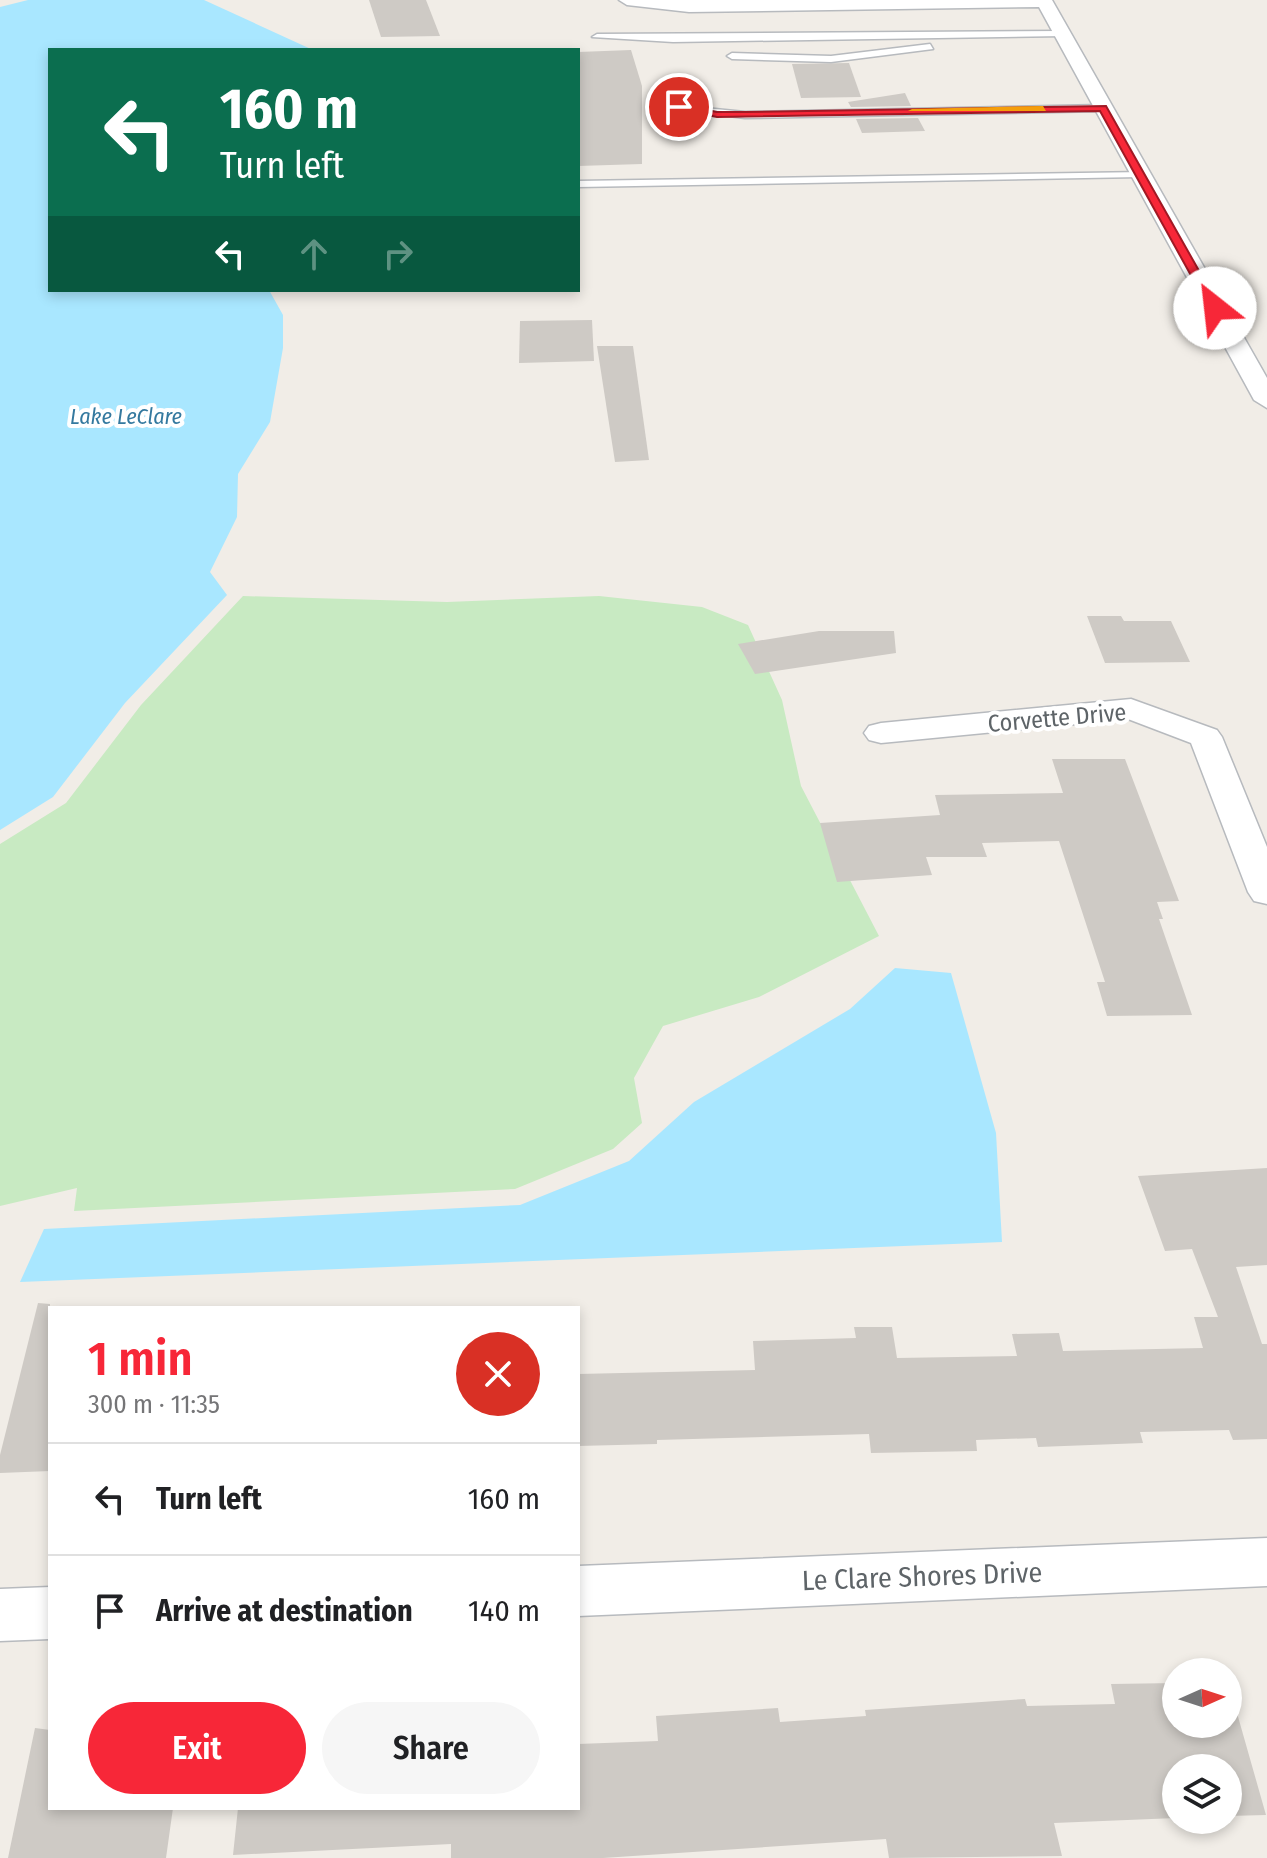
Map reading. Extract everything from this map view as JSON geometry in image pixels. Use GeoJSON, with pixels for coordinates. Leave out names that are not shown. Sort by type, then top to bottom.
{"type":"FeatureCollection","features":[{"type":"Feature","properties":{"kind":"street"},"geometry":{"type":"LineString","coordinates":[[627,0],[689,7],[1044,1],[1267,400]]}},
{"type":"Feature","properties":{"kind":"street","name":"Corvette Drive"},"geometry":{"type":"LineString","coordinates":[[881,733],[1131,709],[1205,737],[1267,892]]}},
{"type":"Feature","properties":{"kind":"street","name":"Le Clare Shores Drive"},"geometry":{"type":"LineString","coordinates":[[580,1591],[1267,1562]]}},
{"type":"Feature","properties":{"kind":"street"},"geometry":{"type":"LineString","coordinates":[[0,1615],[48,1613]]}},
{"type":"Feature","properties":{"kind":"lane"},"geometry":{"type":"LineString","coordinates":[[597,37],[1063,38]]}},
{"type":"Feature","properties":{"kind":"lane"},"geometry":{"type":"LineString","coordinates":[[732,56],[831,59],[961,42],[1063,38]]}},
{"type":"Feature","properties":{"kind":"lane"},"geometry":{"type":"LineString","coordinates":[[679,107],[745,115],[1103,108]]}},
{"type":"Feature","properties":{"kind":"lane"},"geometry":{"type":"LineString","coordinates":[[580,184],[1140,174]]}},
{"type":"Feature","properties":{"kind":"green space"},"geometry":{"type":"Polygon","coordinates":[[[243,596],[447,602],[599,596],[702,607],[748,625],[782,700],[801,786],[879,936],[759,997],[663,1026],[634,1078],[642,1123],[613,1149],[515,1189],[74,1211],[77,1188],[0,1206],[0,844],[66,803],[141,705],[243,596]]]}},
{"type":"Feature","properties":{"kind":"water","name":"Lake LeClare"},"geometry":{"type":"Polygon","coordinates":[[[28,0],[204,0],[309,48],[48,48],[48,292],[270,292],[283,315],[283,348],[270,422],[238,474],[237,517],[210,572],[227,595],[125,703],[53,797],[0,830],[0,7],[28,0]]]}},
{"type":"Feature","properties":{"kind":"water"},"geometry":{"type":"Polygon","coordinates":[[[895,968],[951,973],[996,1133],[1002,1242],[20,1282],[44,1229],[520,1205],[629,1161],[694,1102],[850,1009],[895,968]]]}},
{"type":"Feature","properties":{"kind":"building"},"geometry":{"type":"Polygon","coordinates":[[[369,0],[426,0],[440,36],[381,37],[369,0]]]}},
{"type":"Feature","properties":{"kind":"building"},"geometry":{"type":"Polygon","coordinates":[[[631,50],[642,86],[642,164],[580,166],[580,52],[631,50]]]}},
{"type":"Feature","properties":{"kind":"building"},"geometry":{"type":"Polygon","coordinates":[[[849,63],[861,97],[801,98],[792,64],[849,63]]]}},
{"type":"Feature","properties":{"kind":"building"},"geometry":{"type":"Polygon","coordinates":[[[905,93],[911,106],[851,107],[848,102],[905,93]]]}},
{"type":"Feature","properties":{"kind":"building"},"geometry":{"type":"Polygon","coordinates":[[[918,118],[925,131],[862,133],[856,119],[918,118]]]}},
{"type":"Feature","properties":{"kind":"building"},"geometry":{"type":"Polygon","coordinates":[[[592,320],[594,361],[519,363],[520,321],[592,320]]]}},
{"type":"Feature","properties":{"kind":"building"},"geometry":{"type":"Polygon","coordinates":[[[597,346],[633,346],[649,460],[615,462],[597,346]]]}},
{"type":"Feature","properties":{"kind":"building"},"geometry":{"type":"Polygon","coordinates":[[[1087,616],[1121,616],[1124,621],[1171,621],[1190,662],[1105,663],[1087,616]]]}},
{"type":"Feature","properties":{"kind":"building"},"geometry":{"type":"Polygon","coordinates":[[[819,631],[894,631],[896,653],[755,674],[738,644],[819,631]]]}},
{"type":"Feature","properties":{"kind":"building"},"geometry":{"type":"Polygon","coordinates":[[[1052,759],[1125,759],[1179,901],[1157,902],[1163,919],[1159,919],[1192,1015],[1107,1016],[1097,982],[1105,982],[1059,841],[982,843],[987,857],[926,857],[932,875],[837,882],[820,823],[940,815],[935,795],[1063,793],[1052,759]]]}},
{"type":"Feature","properties":{"kind":"building"},"geometry":{"type":"Polygon","coordinates":[[[1267,1168],[1267,1265],[1236,1267],[1262,1344],[1267,1344],[1267,1439],[1233,1440],[1229,1430],[1140,1432],[1143,1443],[1038,1447],[1036,1438],[976,1440],[977,1451],[871,1453],[869,1434],[657,1440],[657,1444],[580,1446],[580,1374],[755,1370],[753,1341],[856,1338],[854,1327],[892,1327],[897,1358],[1017,1356],[1012,1334],[1059,1333],[1063,1351],[1203,1348],[1194,1317],[1218,1317],[1192,1249],[1165,1251],[1138,1176],[1267,1168]]]}},
{"type":"Feature","properties":{"kind":"building"},"geometry":{"type":"Polygon","coordinates":[[[38,1303],[50,1304],[48,1471],[0,1473],[0,1455],[38,1303]]]}},
{"type":"Feature","properties":{"kind":"building"},"geometry":{"type":"Polygon","coordinates":[[[1162,1683],[1162,1738],[1242,1738],[1242,1731],[1266,1815],[1242,1816],[1242,1754],[1162,1754],[1162,1819],[1054,1823],[1062,1856],[889,1858],[886,1839],[603,1858],[451,1858],[451,1844],[233,1855],[238,1810],[580,1810],[580,1744],[658,1741],[656,1716],[778,1708],[780,1722],[866,1716],[865,1710],[1025,1699],[1027,1706],[1115,1704],[1111,1684],[1162,1683]]]}},
{"type":"Feature","properties":{"kind":"building"},"geometry":{"type":"Polygon","coordinates":[[[35,1728],[48,1730],[48,1810],[173,1810],[166,1858],[8,1858],[35,1728]]]}},
{"type":"Feature","properties":{"kind":"slow traffic"},"geometry":{"type":"LineString","coordinates":[[912,111],[1043,109]]}},
{"type":"Feature","properties":{"kind":"route"},"geometry":{"type":"LineString","coordinates":[[679,107],[745,115],[1103,108],[1215,308]]}}]}
